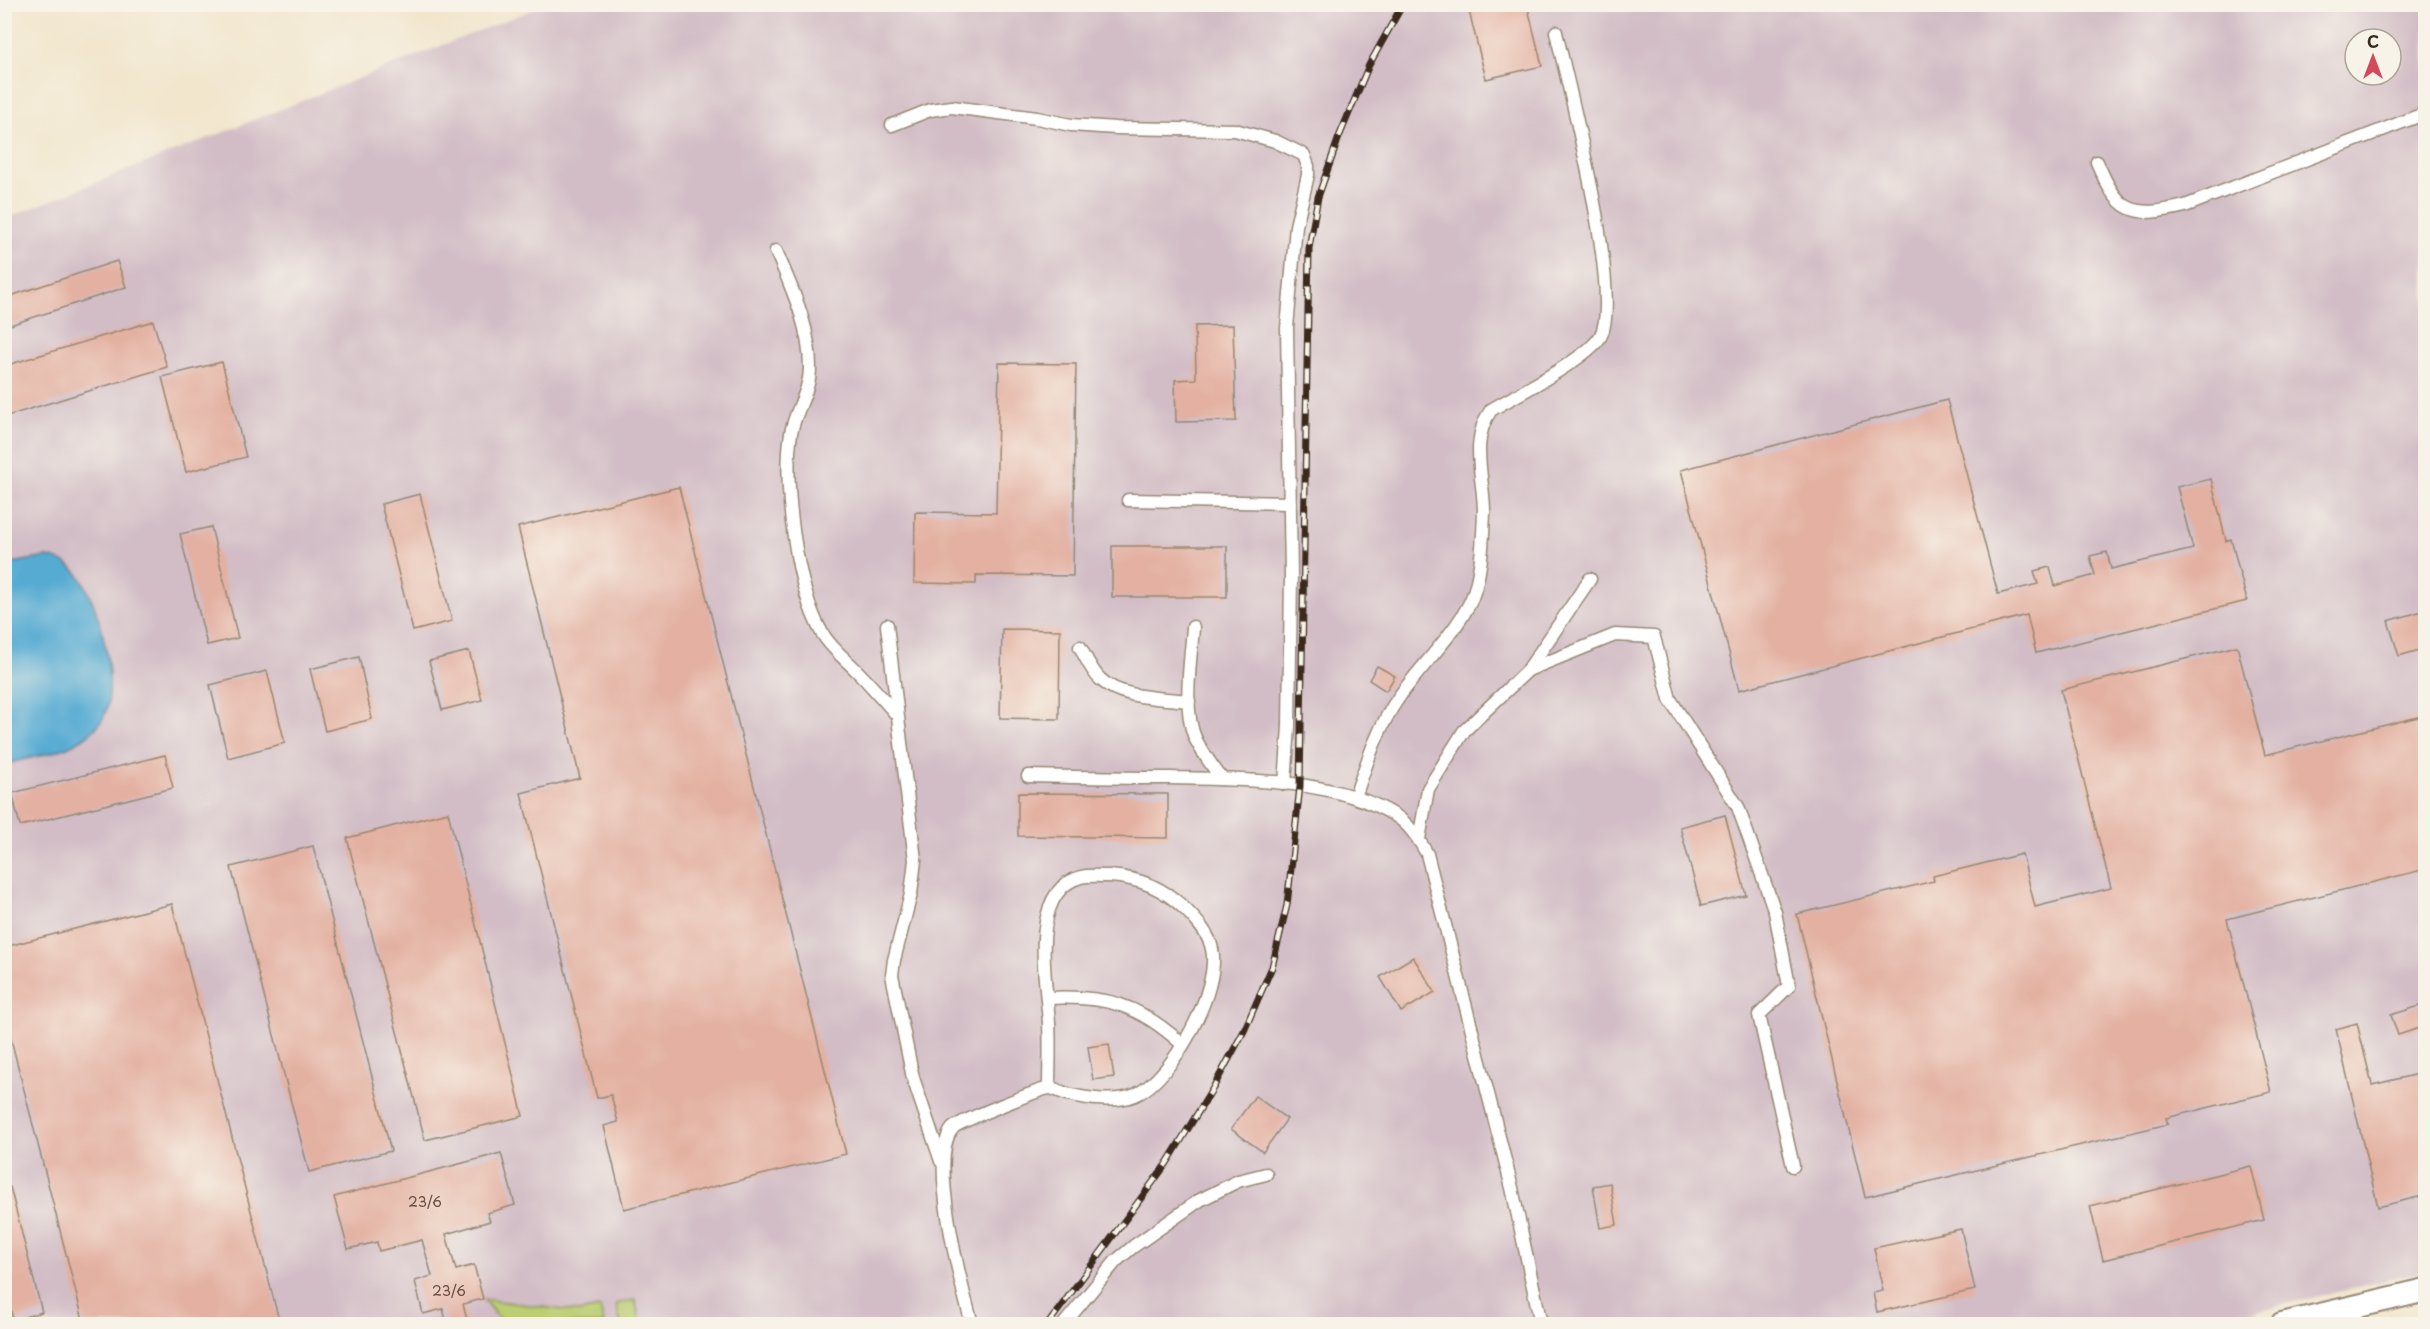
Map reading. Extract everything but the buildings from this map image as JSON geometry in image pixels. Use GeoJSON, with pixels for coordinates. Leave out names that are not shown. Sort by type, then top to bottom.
{"type":"FeatureCollection","features":[{"type":"Feature","properties":{"kind":"street"},"geometry":{"type":"LineString","coordinates":[[2282,1324],[2426,1290]]}},
{"type":"Feature","properties":{"kind":"lane"},"geometry":{"type":"LineString","coordinates":[[1355,797],[1374,743],[1385,720],[1399,697],[1451,630],[1475,591],[1484,512],[1479,453],[1479,436],[1483,422],[1491,410],[1577,359],[1592,347],[1601,336],[1606,320],[1604,270],[1594,203],[1556,32]]}},
{"type":"Feature","properties":{"kind":"lane"},"geometry":{"type":"LineString","coordinates":[[892,125],[930,110],[952,107],[1092,126],[1235,130],[1275,141],[1304,155],[1308,175],[1296,226],[1287,328],[1290,657],[1285,784]]}},
{"type":"Feature","properties":{"kind":"lane"},"geometry":{"type":"LineString","coordinates":[[2097,162],[2115,199],[2125,206],[2149,213],[2166,211],[2186,206],[2426,112]]}},
{"type":"Feature","properties":{"kind":"lane"},"geometry":{"type":"LineString","coordinates":[[776,251],[804,319],[810,349],[807,390],[794,418],[788,453],[796,546],[807,596],[814,618],[824,636],[896,714]]}},
{"type":"Feature","properties":{"kind":"lane"},"geometry":{"type":"LineString","coordinates":[[1128,500],[1290,503]]}},
{"type":"Feature","properties":{"kind":"lane"},"geometry":{"type":"LineString","coordinates":[[1419,839],[1428,789],[1464,730],[1527,670],[1590,579]]}},
{"type":"Feature","properties":{"kind":"lane"},"geometry":{"type":"LineString","coordinates":[[886,625],[915,860],[911,894],[894,960],[894,990],[913,1078],[944,1168]]}},
{"type":"Feature","properties":{"kind":"lane"},"geometry":{"type":"LineString","coordinates":[[1193,627],[1189,701],[1192,730],[1196,740],[1222,779]]}},
{"type":"Feature","properties":{"kind":"lane"},"geometry":{"type":"LineString","coordinates":[[1527,670],[1615,635],[1654,637],[1670,699],[1738,807],[1775,912],[1789,986],[1759,1015],[1793,1166]]}},
{"type":"Feature","properties":{"kind":"lane"},"geometry":{"type":"LineString","coordinates":[[1080,647],[1091,668],[1101,680],[1113,687],[1140,695],[1189,701]]}},
{"type":"Feature","properties":{"kind":"lane"},"geometry":{"type":"LineString","coordinates":[[1028,776],[1222,779],[1285,784],[1330,790],[1355,797],[1396,816],[1409,826],[1427,854],[1512,1188],[1541,1324]]}},
{"type":"Feature","properties":{"kind":"lane"},"geometry":{"type":"LineString","coordinates":[[972,1324],[953,1250],[944,1168],[947,1136],[954,1126],[1049,1088],[1088,1099],[1131,1097],[1143,1092],[1182,1044],[1199,1017],[1206,1000],[1213,971],[1212,948],[1202,927],[1179,903],[1144,881],[1130,878],[1081,877],[1071,882],[1057,895],[1047,916],[1044,984],[1047,998],[1049,1088]]}},
{"type":"Feature","properties":{"kind":"lane"},"geometry":{"type":"LineString","coordinates":[[1047,998],[1095,999],[1123,1005],[1150,1018],[1182,1044]]}},
{"type":"Feature","properties":{"kind":"lane"},"geometry":{"type":"LineString","coordinates":[[1064,1324],[1116,1261],[1134,1246],[1200,1200],[1238,1181],[1266,1174]]}},
{"type":"Feature","properties":{"kind":"shaded area"},"geometry":{"type":"Polygon","coordinates":[[[544,5],[2425,5],[2425,1271],[2202,1324],[5,1324],[4,219],[544,5]]]}},
{"type":"Feature","properties":{"kind":"green space"},"geometry":{"type":"Polygon","coordinates":[[[483,1299],[580,1312],[600,1308],[604,1324],[503,1324],[483,1299]]]}},
{"type":"Feature","properties":{"kind":"green space"},"geometry":{"type":"Polygon","coordinates":[[[635,1300],[641,1324],[621,1324],[616,1304],[635,1300]]]}},
{"type":"Feature","properties":{"kind":"water"},"geometry":{"type":"Polygon","coordinates":[[[47,557],[64,562],[75,570],[94,605],[106,648],[109,670],[107,709],[100,723],[91,733],[69,746],[44,755],[5,764],[5,566],[47,557]]]}},
{"type":"Feature","properties":{"kind":"railway"},"geometry":{"type":"LineString","coordinates":[[1048,1324],[1167,1163],[1213,1088],[1244,1031],[1272,967],[1287,905],[1300,786],[1309,248],[1318,197],[1339,137],[1369,65],[1403,4]]}}]}
